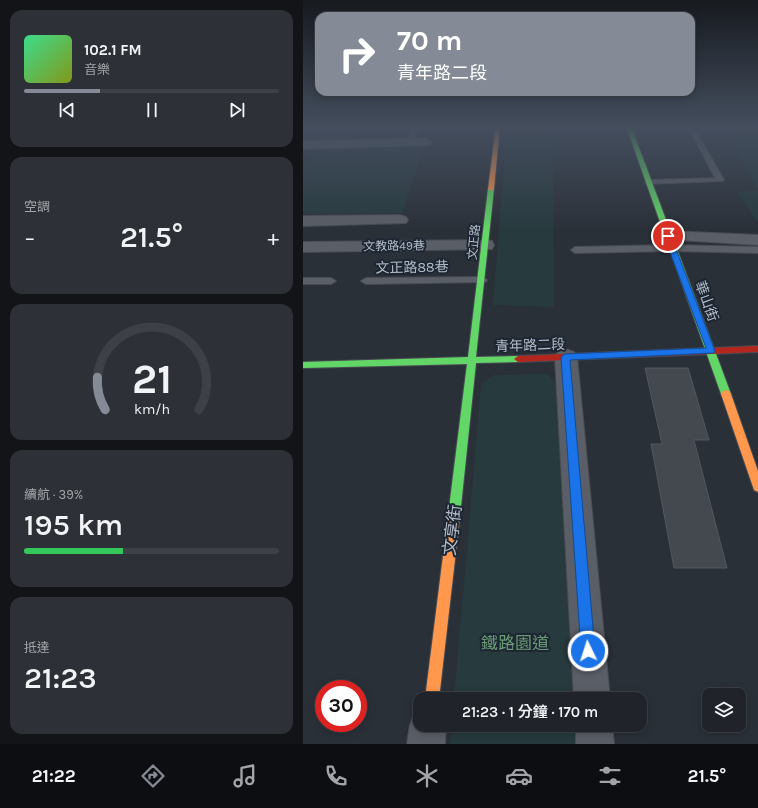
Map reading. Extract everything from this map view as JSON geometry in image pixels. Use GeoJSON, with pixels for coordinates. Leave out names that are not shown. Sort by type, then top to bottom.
{"type":"FeatureCollection","features":[{"type":"Feature","properties":{"kind":"street","name":"文正路"},"geometry":{"type":"LineString","coordinates":[[473,361],[494,161]]}},
{"type":"Feature","properties":{"kind":"street","name":"華山街"},"geometry":{"type":"LineString","coordinates":[[641,161],[711,351],[758,487]]}},
{"type":"Feature","properties":{"kind":"street"},"geometry":{"type":"LineString","coordinates":[[303,221],[400,220]]}},
{"type":"Feature","properties":{"kind":"street"},"geometry":{"type":"LineString","coordinates":[[670,242],[758,240]]}},
{"type":"Feature","properties":{"kind":"street","name":"文教路49巷"},"geometry":{"type":"LineString","coordinates":[[303,247],[486,245]]}},
{"type":"Feature","properties":{"kind":"street","name":"青年路二段"},"geometry":{"type":"LineString","coordinates":[[303,365],[473,361],[758,349]]}},
{"type":"Feature","properties":{"kind":"street"},"geometry":{"type":"LineString","coordinates":[[565,357],[591,692]]}},
{"type":"Feature","properties":{"kind":"street","name":"文享街"},"geometry":{"type":"LineString","coordinates":[[433,692],[473,361]]}},
{"type":"Feature","properties":{"kind":"street"},"geometry":{"type":"LineString","coordinates":[[426,744],[427,732]]}},
{"type":"Feature","properties":{"kind":"street"},"geometry":{"type":"LineString","coordinates":[[594,732],[595,744]]}},
{"type":"Feature","properties":{"kind":"lane"},"geometry":{"type":"LineString","coordinates":[[649,182],[719,180],[709,161]]}},
{"type":"Feature","properties":{"kind":"lane"},"geometry":{"type":"LineString","coordinates":[[575,250],[670,242],[758,250]]}},
{"type":"Feature","properties":{"kind":"lane","name":"文正路88巷"},"geometry":{"type":"LineString","coordinates":[[366,281],[482,280]]}},
{"type":"Feature","properties":{"kind":"lane"},"geometry":{"type":"LineString","coordinates":[[303,282],[331,281]]}},
{"type":"Feature","properties":{"kind":"green space"},"geometry":{"type":"Polygon","coordinates":[[[308,161],[419,161],[402,213],[303,214],[303,167],[308,161]]]}},
{"type":"Feature","properties":{"kind":"green space"},"geometry":{"type":"Polygon","coordinates":[[[504,161],[553,161],[554,307],[493,305],[504,161]]]}},
{"type":"Feature","properties":{"kind":"green space"},"geometry":{"type":"Polygon","coordinates":[[[742,161],[758,161],[758,190],[742,161]]]}},
{"type":"Feature","properties":{"kind":"green space"},"geometry":{"type":"Polygon","coordinates":[[[758,190],[758,222],[737,192],[758,190]]]}},
{"type":"Feature","properties":{"kind":"green space","name":"鐵路園道"},"geometry":{"type":"Polygon","coordinates":[[[548,374],[557,386],[574,692],[455,692],[481,385],[494,375],[548,374]]]}},
{"type":"Feature","properties":{"kind":"green space"},"geometry":{"type":"Polygon","coordinates":[[[451,732],[576,732],[577,744],[450,744],[451,732]]]}},
{"type":"Feature","properties":{"kind":"building"},"geometry":{"type":"Polygon","coordinates":[[[645,368],[688,368],[709,440],[694,440],[727,568],[674,568],[651,444],[662,444],[645,368]]]}},
{"type":"Feature","properties":{"kind":"traffic: fast"},"geometry":{"type":"LineString","coordinates":[[641,161],[726,394]]}},
{"type":"Feature","properties":{"kind":"traffic: fast"},"geometry":{"type":"LineString","coordinates":[[454,516],[491,189]]}},
{"type":"Feature","properties":{"kind":"traffic: fast"},"geometry":{"type":"LineString","coordinates":[[303,365],[518,359]]}},
{"type":"Feature","properties":{"kind":"traffic: slow"},"geometry":{"type":"LineString","coordinates":[[491,189],[494,161]]}},
{"type":"Feature","properties":{"kind":"traffic: slow"},"geometry":{"type":"LineString","coordinates":[[726,394],[758,487]]}},
{"type":"Feature","properties":{"kind":"traffic: slow"},"geometry":{"type":"LineString","coordinates":[[433,692],[454,516]]}},
{"type":"Feature","properties":{"kind":"traffic: jam"},"geometry":{"type":"LineString","coordinates":[[518,359],[758,349]]}},
{"type":"Feature","properties":{"kind":"route"},"geometry":{"type":"LineString","coordinates":[[588,651],[565,357],[711,351],[668,236]]}}]}
